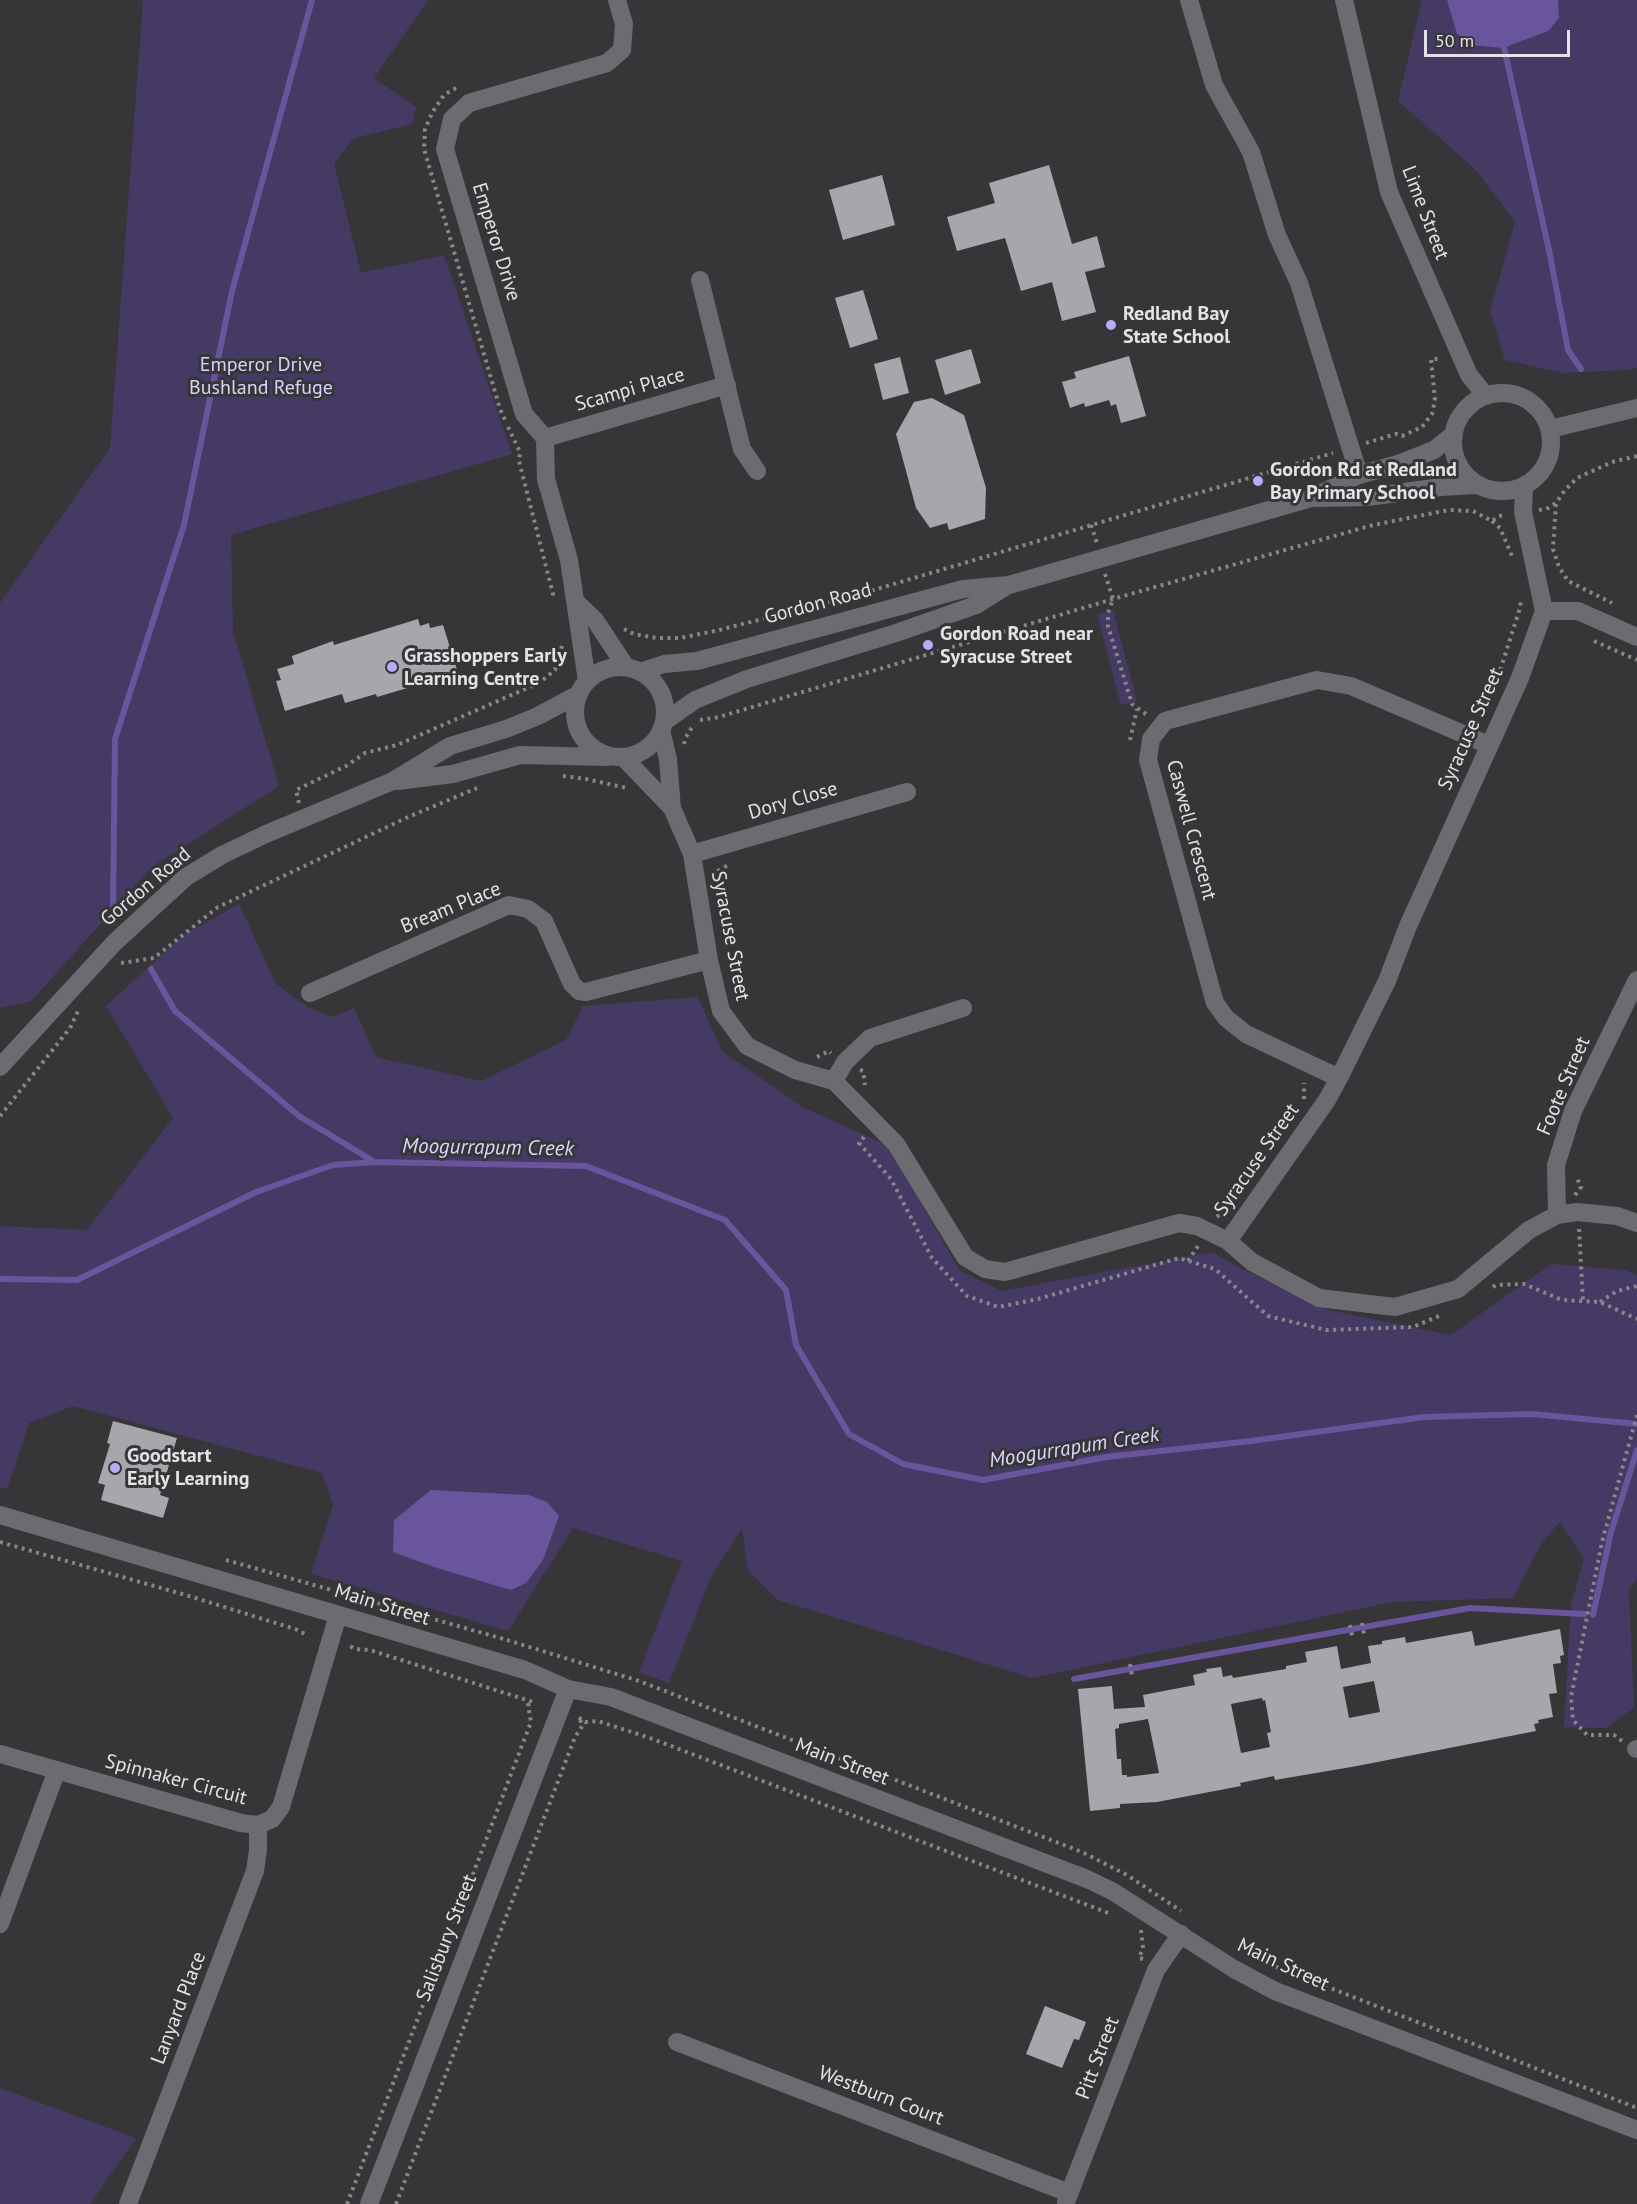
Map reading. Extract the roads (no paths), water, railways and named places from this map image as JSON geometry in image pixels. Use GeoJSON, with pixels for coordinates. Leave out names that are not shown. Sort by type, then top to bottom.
{"type":"FeatureCollection","features":[{"type":"Feature","properties":{"kind":"street","name":"Emperor Drive"},"geometry":{"type":"LineString","coordinates":[[545,438],[524,414],[445,149],[452,119],[470,103],[607,63],[622,50],[624,24],[617,0]]}},
{"type":"Feature","properties":{"kind":"street"},"geometry":{"type":"LineString","coordinates":[[1189,0],[1214,85],[1251,152],[1277,235],[1299,283],[1359,475]]}},
{"type":"Feature","properties":{"kind":"street","name":"Lime Street"},"geometry":{"type":"LineString","coordinates":[[1344,0],[1389,192],[1469,375],[1485,396]]}},
{"type":"Feature","properties":{"kind":"street"},"geometry":{"type":"LineString","coordinates":[[700,280],[742,449],[757,471]]}},
{"type":"Feature","properties":{"kind":"street","name":"Scampi Place"},"geometry":{"type":"LineString","coordinates":[[545,438],[727,385]]}},
{"type":"Feature","properties":{"kind":"street"},"geometry":{"type":"LineString","coordinates":[[1485,396],[1506,393],[1525,398],[1541,411],[1550,429],[1552,446],[1548,463],[1538,477],[1524,487],[1523,512],[1544,611],[1578,611],[1637,637]]}},
{"type":"Feature","properties":{"kind":"street","name":"Gordon Road"},"geometry":{"type":"LineString","coordinates":[[633,670],[664,663],[697,661],[963,589],[1009,585],[1311,498],[1359,475],[1398,464],[1434,450],[1454,434],[1464,410],[1485,396]]}},
{"type":"Feature","properties":{"kind":"street"},"geometry":{"type":"LineString","coordinates":[[1550,429],[1637,408]]}},
{"type":"Feature","properties":{"kind":"street"},"geometry":{"type":"LineString","coordinates":[[1454,434],[1453,448],[1457,463],[1465,475],[1477,485]]}},
{"type":"Feature","properties":{"kind":"street"},"geometry":{"type":"LineString","coordinates":[[545,438],[546,479],[569,560],[576,602],[583,688]]}},
{"type":"Feature","properties":{"kind":"street","name":"Gordon Road"},"geometry":{"type":"LineString","coordinates":[[1311,498],[1367,497],[1442,487],[1477,485],[1500,492],[1524,487]]}},
{"type":"Feature","properties":{"kind":"street","name":"Gordon Road"},"geometry":{"type":"LineString","coordinates":[[663,726],[695,700],[747,680],[976,605],[1009,585]]}},
{"type":"Feature","properties":{"kind":"street"},"geometry":{"type":"LineString","coordinates":[[576,602],[595,620],[633,670],[652,681],[660,693],[664,707],[663,726],[672,808]]}},
{"type":"Feature","properties":{"kind":"street","name":"Syracuse Street"},"geometry":{"type":"LineString","coordinates":[[672,808],[692,854],[709,960],[721,1011],[747,1046],[795,1070],[834,1081],[896,1144],[965,1257],[985,1269],[1005,1272],[1179,1223],[1197,1226],[1228,1241],[1327,1100],[1339,1078],[1387,981],[1408,926],[1520,678],[1544,611]]}},
{"type":"Feature","properties":{"kind":"street"},"geometry":{"type":"LineString","coordinates":[[633,670],[612,668],[598,673],[583,688],[575,707],[580,734],[600,753],[619,757],[646,749],[663,726]]}},
{"type":"Feature","properties":{"kind":"street","name":"Caswell Crescent"},"geometry":{"type":"LineString","coordinates":[[1339,1078],[1246,1034],[1226,1018],[1215,1003],[1148,760],[1151,739],[1165,721],[1317,680],[1351,686],[1489,745]]}},
{"type":"Feature","properties":{"kind":"street","name":"Gordon Road"},"geometry":{"type":"LineString","coordinates":[[0,1067],[115,942],[186,877],[222,855],[393,781],[450,746],[506,729],[538,716],[583,688]]}},
{"type":"Feature","properties":{"kind":"street","name":"Gordon Road"},"geometry":{"type":"LineString","coordinates":[[393,781],[453,774],[520,756],[619,757]]}},
{"type":"Feature","properties":{"kind":"street"},"geometry":{"type":"LineString","coordinates":[[619,757],[672,808]]}},
{"type":"Feature","properties":{"kind":"street","name":"Dory Close"},"geometry":{"type":"LineString","coordinates":[[692,854],[907,792]]}},
{"type":"Feature","properties":{"kind":"street","name":"Bream Place"},"geometry":{"type":"LineString","coordinates":[[310,993],[509,905],[528,909],[544,921],[572,984],[579,991],[586,992],[709,960]]}},
{"type":"Feature","properties":{"kind":"street","name":"Foote Street"},"geometry":{"type":"LineString","coordinates":[[1557,1215],[1556,1165],[1573,1111],[1637,980]]}},
{"type":"Feature","properties":{"kind":"street"},"geometry":{"type":"LineString","coordinates":[[834,1081],[845,1062],[870,1038],[963,1008]]}},
{"type":"Feature","properties":{"kind":"street"},"geometry":{"type":"LineString","coordinates":[[1228,1241],[1252,1262],[1319,1298],[1395,1307],[1458,1289],[1529,1230],[1557,1215],[1577,1212],[1617,1216],[1637,1223]]}},
{"type":"Feature","properties":{"kind":"street","name":"Main Street"},"geometry":{"type":"LineString","coordinates":[[0,1515],[525,1670],[568,1689],[611,1697],[1087,1879],[1112,1891],[1234,1969],[1275,1990],[1637,2130]]}},
{"type":"Feature","properties":{"kind":"street","name":"Spinnaker Circuit"},"geometry":{"type":"LineString","coordinates":[[0,1754],[241,1823],[258,1825],[272,1819],[281,1807],[338,1615]]}},
{"type":"Feature","properties":{"kind":"street","name":"Salisbury Street"},"geometry":{"type":"LineString","coordinates":[[369,2204],[568,1689]]}},
{"type":"Feature","properties":{"kind":"street"},"geometry":{"type":"LineString","coordinates":[[0,1924],[57,1770]]}},
{"type":"Feature","properties":{"kind":"street","name":"Lanyard Place"},"geometry":{"type":"LineString","coordinates":[[128,2204],[255,1871],[258,1825]]}},
{"type":"Feature","properties":{"kind":"street","name":"Pitt Street"},"geometry":{"type":"LineString","coordinates":[[1067,2198],[1156,1970],[1167,1951],[1181,1934]]}},
{"type":"Feature","properties":{"kind":"street","name":"Westburn Court"},"geometry":{"type":"LineString","coordinates":[[677,2042],[1067,2198]]}},
{"type":"Feature","properties":{"kind":"waterway"},"geometry":{"type":"LineString","coordinates":[[113,908],[115,739],[184,525],[232,291],[312,0]]}},
{"type":"Feature","properties":{"kind":"waterway"},"geometry":{"type":"LineString","coordinates":[[1503,43],[1549,250],[1568,350],[1581,369]]}},
{"type":"Feature","properties":{"kind":"waterway","name":"Moogurrapum Creek"},"geometry":{"type":"LineString","coordinates":[[151,969],[175,1011],[299,1116],[373,1161]]}},
{"type":"Feature","properties":{"kind":"waterway","name":"Moogurrapum Creek"},"geometry":{"type":"LineString","coordinates":[[0,1279],[77,1280],[256,1192],[333,1165],[374,1162],[586,1166],[725,1220],[786,1290],[796,1345],[849,1434],[903,1464],[983,1480],[1106,1457],[1251,1441],[1424,1417],[1532,1414],[1637,1424]]}},
{"type":"Feature","properties":{"kind":"waterway"},"geometry":{"type":"LineString","coordinates":[[1593,1615],[1611,1532],[1637,1450]]}},
{"type":"Feature","properties":{"kind":"waterway"},"geometry":{"type":"LineString","coordinates":[[1074,1679],[1470,1608],[1584,1614]]}},
{"type":"Feature","properties":{"kind":"place","name":"Redland Bay State School"},"geometry":{"type":"Point","coordinates":[1111,325]}},
{"type":"Feature","properties":{"kind":"place","name":"Gordon Rd at Redland Bay Primary School"},"geometry":{"type":"Point","coordinates":[1258,481]}},
{"type":"Feature","properties":{"kind":"place","name":"Gordon Road near Syracuse Street"},"geometry":{"type":"Point","coordinates":[928,645]}},
{"type":"Feature","properties":{"kind":"place","name":"Grasshoppers Early Learning Centre"},"geometry":{"type":"Point","coordinates":[392,667]}},
{"type":"Feature","properties":{"kind":"place","name":"Goodstart Early Learning"},"geometry":{"type":"Point","coordinates":[115,1468]}},
{"type":"Feature","properties":{"kind":"park label","name":"Emperor Drive Bushland Refuge"},"geometry":{"type":"Point","coordinates":[261,376]}}]}
